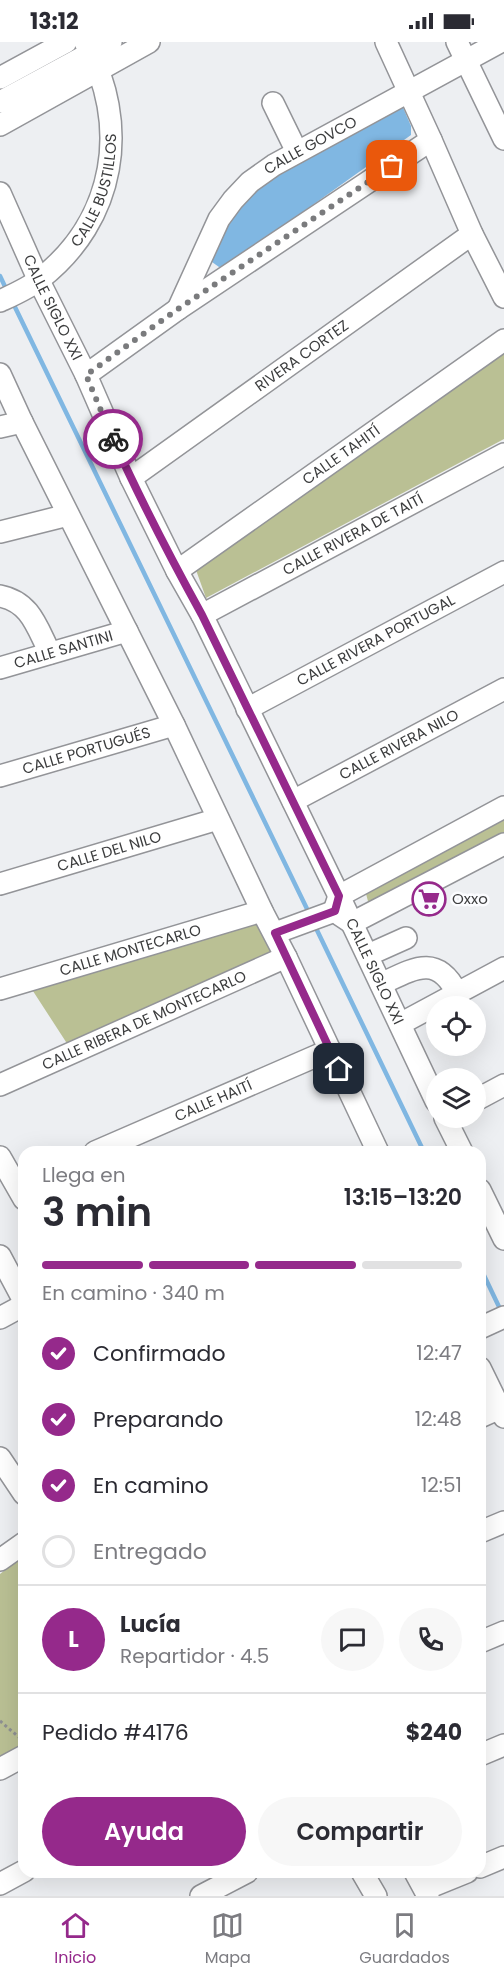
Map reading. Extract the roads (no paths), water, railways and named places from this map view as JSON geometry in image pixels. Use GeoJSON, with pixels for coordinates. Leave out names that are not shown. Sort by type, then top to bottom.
{"type":"FeatureCollection","features":[{"type":"Feature","properties":{"kind":"street"},"geometry":{"type":"LineString","coordinates":[[0,78],[66,42]]}},
{"type":"Feature","properties":{"kind":"street"},"geometry":{"type":"LineString","coordinates":[[0,125],[111,42]]}},
{"type":"Feature","properties":{"kind":"street"},"geometry":{"type":"LineString","coordinates":[[0,102],[91,55],[149,42]]}},
{"type":"Feature","properties":{"kind":"street"},"geometry":{"type":"LineString","coordinates":[[386,42],[472,234],[504,297]]}},
{"type":"Feature","properties":{"kind":"street","name":"CALLE GOVCO"},"geometry":{"type":"LineString","coordinates":[[178,309],[219,219],[250,182],[274,165],[408,92],[461,51],[500,42]]}},
{"type":"Feature","properties":{"kind":"street"},"geometry":{"type":"LineString","coordinates":[[461,51],[504,139]]}},
{"type":"Feature","properties":{"kind":"street","name":"CALLE BUSTILLOS"},"geometry":{"type":"LineString","coordinates":[[0,301],[32,284],[61,261],[77,243],[93,216],[105,186],[112,125],[108,101],[91,55]]}},
{"type":"Feature","properties":{"kind":"street"},"geometry":{"type":"LineString","coordinates":[[273,103],[297,152]]}},
{"type":"Feature","properties":{"kind":"street","name":"CALLE GOVCO"},"geometry":{"type":"LineString","coordinates":[[86,375],[178,309],[431,140]]}},
{"type":"Feature","properties":{"kind":"street","name":"CALLE SIGLO XXI"},"geometry":{"type":"LineString","coordinates":[[0,193],[32,284],[86,375],[131,478],[177,571],[202,615],[293,801],[339,910],[368,955],[426,1080]]}},
{"type":"Feature","properties":{"kind":"street","name":"RIVERA CORTEZ"},"geometry":{"type":"LineString","coordinates":[[131,478],[472,234]]}},
{"type":"Feature","properties":{"kind":"street","name":"CALLE TAHITÍ"},"geometry":{"type":"LineString","coordinates":[[177,571],[504,340]]}},
{"type":"Feature","properties":{"kind":"street"},"geometry":{"type":"LineString","coordinates":[[0,374],[174,726],[262,911],[275,933],[330,1050],[370,1146]]}},
{"type":"Feature","properties":{"kind":"street"},"geometry":{"type":"LineString","coordinates":[[0,427],[22,422]]}},
{"type":"Feature","properties":{"kind":"street","name":"CALLE RIVERA DE TAITÍ"},"geometry":{"type":"LineString","coordinates":[[202,615],[504,454]]}},
{"type":"Feature","properties":{"kind":"street"},"geometry":{"type":"LineString","coordinates":[[0,531],[68,515]]}},
{"type":"Feature","properties":{"kind":"street","name":"CALLE RIVERA PORTUGAL"},"geometry":{"type":"LineString","coordinates":[[247,709],[504,572]]}},
{"type":"Feature","properties":{"kind":"street"},"geometry":{"type":"LineString","coordinates":[[0,596],[15,600],[30,613],[50,653]]}},
{"type":"Feature","properties":{"kind":"street","name":"CALLE SANTINI"},"geometry":{"type":"LineString","coordinates":[[0,668],[127,631]]}},
{"type":"Feature","properties":{"kind":"street","name":"CALLE RIVERA NILO"},"geometry":{"type":"LineString","coordinates":[[293,801],[504,689]]}},
{"type":"Feature","properties":{"kind":"street","name":"CALLE PORTUGUÉS"},"geometry":{"type":"LineString","coordinates":[[0,776],[174,726]]}},
{"type":"Feature","properties":{"kind":"street"},"geometry":{"type":"LineString","coordinates":[[339,910],[504,807]]}},
{"type":"Feature","properties":{"kind":"street","name":"CALLE DEL NILO"},"geometry":{"type":"LineString","coordinates":[[0,884],[218,819]]}},
{"type":"Feature","properties":{"kind":"street"},"geometry":{"type":"LineString","coordinates":[[275,933],[504,844]]}},
{"type":"Feature","properties":{"kind":"street","name":"CALLE MONTECARLO"},"geometry":{"type":"LineString","coordinates":[[0,989],[262,911]]}},
{"type":"Feature","properties":{"kind":"street"},"geometry":{"type":"LineString","coordinates":[[368,955],[406,938]]}},
{"type":"Feature","properties":{"kind":"street","name":"CALLE RIBERA DE MONTECARLO"},"geometry":{"type":"LineString","coordinates":[[0,1085],[286,957]]}},
{"type":"Feature","properties":{"kind":"street"},"geometry":{"type":"LineString","coordinates":[[381,984],[412,969],[423,967],[437,970],[451,980],[457,993]]}},
{"type":"Feature","properties":{"kind":"street"},"geometry":{"type":"LineString","coordinates":[[400,1024],[504,968]]}},
{"type":"Feature","properties":{"kind":"street","name":"CALLE HAITÍ"},"geometry":{"type":"LineString","coordinates":[[109,1146],[330,1050]]}},
{"type":"Feature","properties":{"kind":"street"},"geometry":{"type":"LineString","coordinates":[[486,1095],[504,1085]]}},
{"type":"Feature","properties":{"kind":"street"},"geometry":{"type":"LineString","coordinates":[[450,1128],[459,1146]]}},
{"type":"Feature","properties":{"kind":"street"},"geometry":{"type":"LineString","coordinates":[[0,1156],[18,1183]]}},
{"type":"Feature","properties":{"kind":"street"},"geometry":{"type":"LineString","coordinates":[[486,1196],[497,1206],[504,1239]]}},
{"type":"Feature","properties":{"kind":"street"},"geometry":{"type":"LineString","coordinates":[[3,1268],[18,1293]]}},
{"type":"Feature","properties":{"kind":"street"},"geometry":{"type":"LineString","coordinates":[[0,1318],[18,1307]]}},
{"type":"Feature","properties":{"kind":"street"},"geometry":{"type":"LineString","coordinates":[[486,1326],[504,1317]]}},
{"type":"Feature","properties":{"kind":"street"},"geometry":{"type":"LineString","coordinates":[[486,1380],[502,1413],[486,1416]]}},
{"type":"Feature","properties":{"kind":"street"},"geometry":{"type":"LineString","coordinates":[[0,1458],[18,1485]]}},
{"type":"Feature","properties":{"kind":"street"},"geometry":{"type":"LineString","coordinates":[[486,1530],[504,1522]]}},
{"type":"Feature","properties":{"kind":"street"},"geometry":{"type":"LineString","coordinates":[[0,1560],[18,1547]]}},
{"type":"Feature","properties":{"kind":"street"},"geometry":{"type":"LineString","coordinates":[[486,1640],[504,1632]]}},
{"type":"Feature","properties":{"kind":"street"},"geometry":{"type":"LineString","coordinates":[[486,1752],[504,1745]]}},
{"type":"Feature","properties":{"kind":"street"},"geometry":{"type":"LineString","coordinates":[[0,1769],[18,1759]]}},
{"type":"Feature","properties":{"kind":"street"},"geometry":{"type":"LineString","coordinates":[[486,1864],[504,1857]]}},
{"type":"Feature","properties":{"kind":"street"},"geometry":{"type":"LineString","coordinates":[[0,1884],[18,1874]]}},
{"type":"Feature","properties":{"kind":"street"},"geometry":{"type":"LineString","coordinates":[[201,1896],[236,1878]]}},
{"type":"Feature","properties":{"kind":"street"},"geometry":{"type":"LineString","coordinates":[[366,1878],[376,1896]]}},
{"type":"Feature","properties":{"kind":"street"},"geometry":{"type":"LineString","coordinates":[[423,1886],[448,1878]]}},
{"type":"Feature","properties":{"kind":"water"},"geometry":{"type":"Polygon","coordinates":[[[402,105],[411,126],[411,135],[227,266],[219,267],[212,262],[210,253],[225,224],[271,172],[402,105]]]}},
{"type":"Feature","properties":{"kind":"waterway"},"geometry":{"type":"LineString","coordinates":[[0,276],[8,293]]}},
{"type":"Feature","properties":{"kind":"waterway"},"geometry":{"type":"LineString","coordinates":[[13,303],[309,913]]}},
{"type":"Feature","properties":{"kind":"waterway"},"geometry":{"type":"LineString","coordinates":[[314,924],[421,1146]]}},
{"type":"Feature","properties":{"kind":"waterway"},"geometry":{"type":"LineString","coordinates":[[486,1280],[502,1313]]}},
{"type":"Feature","properties":{"kind":"place","name":"Oxxo"},"geometry":{"type":"Point","coordinates":[429,899]}}]}
